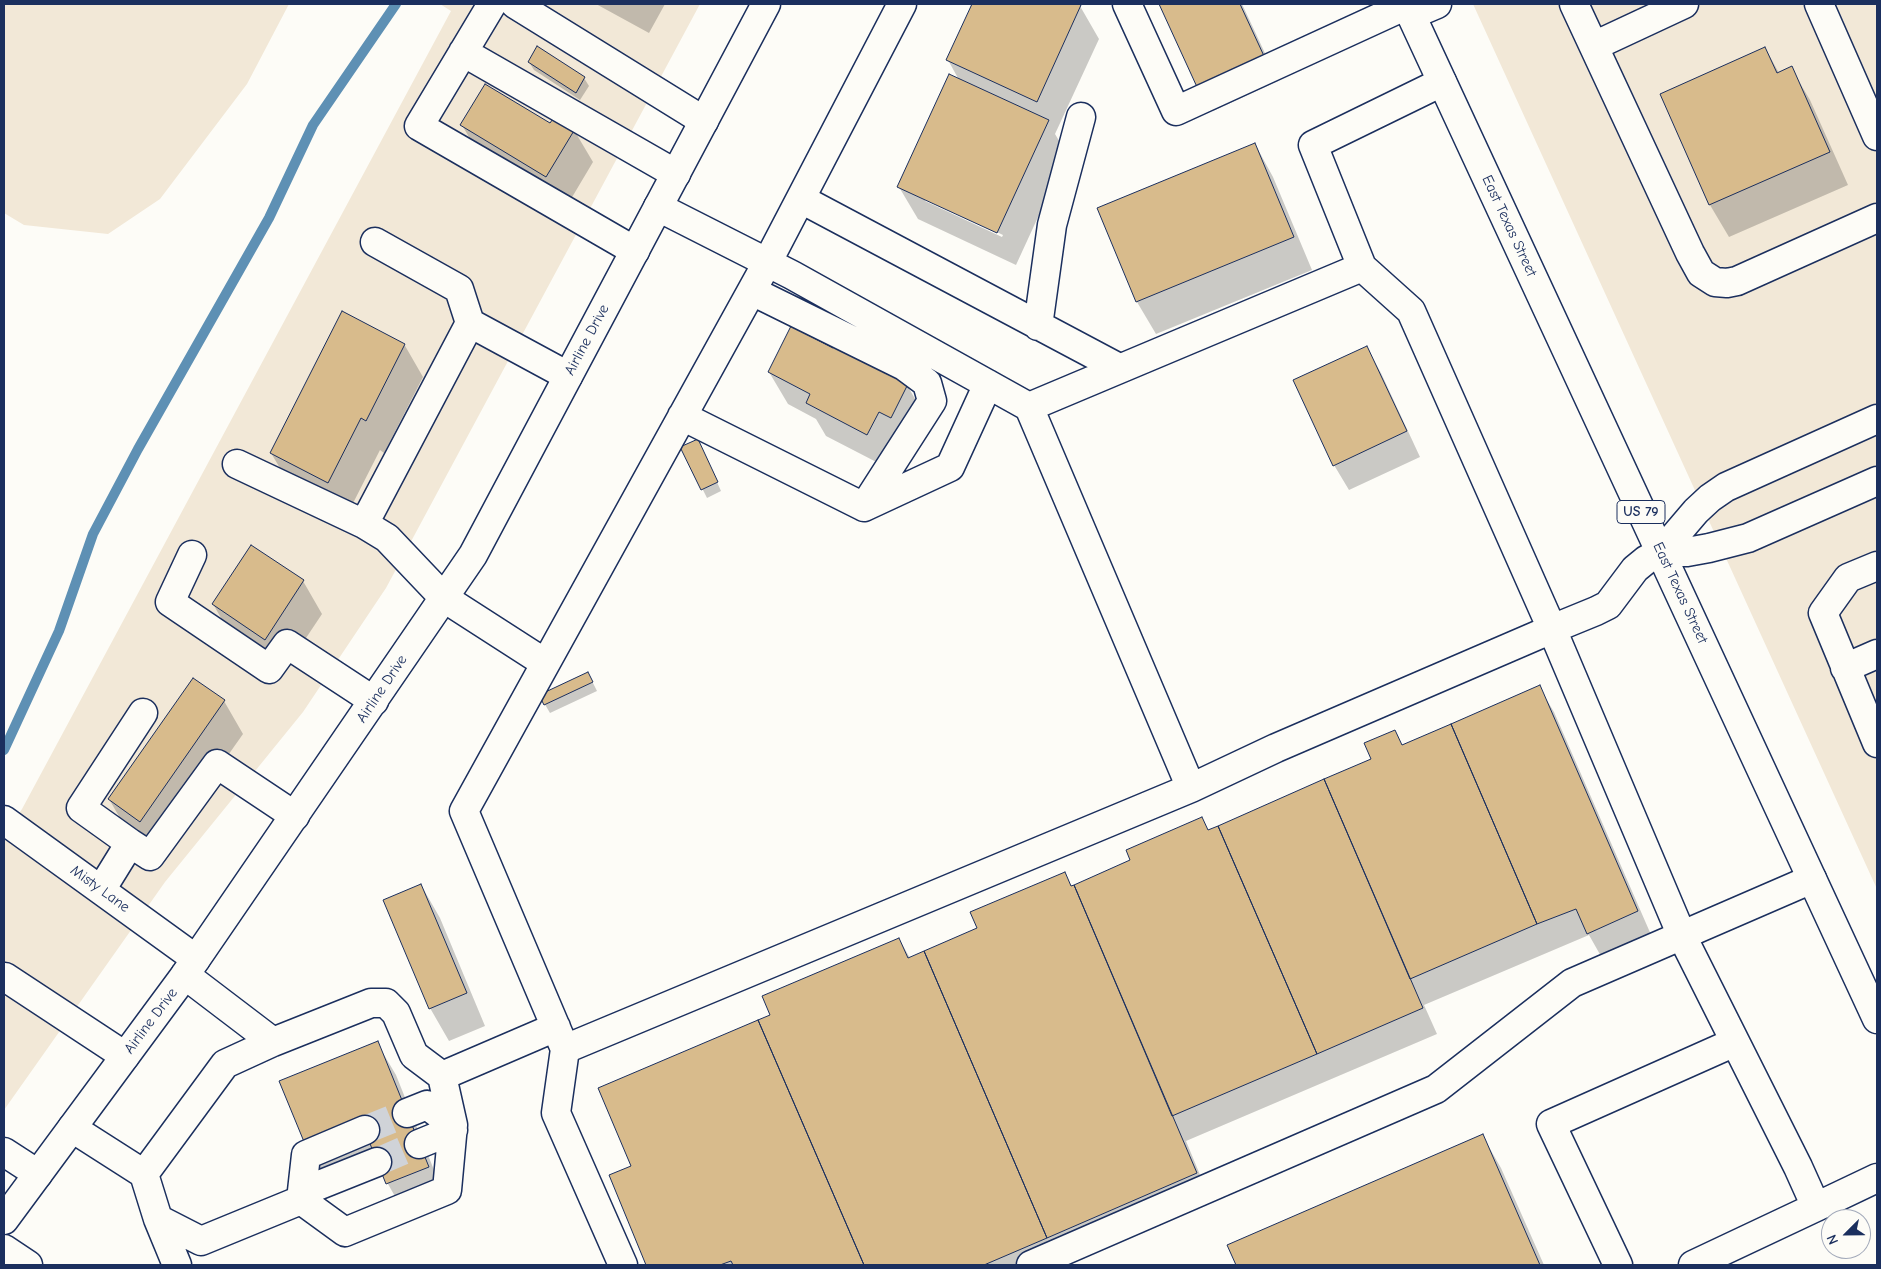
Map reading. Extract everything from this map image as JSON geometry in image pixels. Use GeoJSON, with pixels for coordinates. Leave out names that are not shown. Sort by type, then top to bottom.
{"type":"FeatureCollection","features":[{"type":"Feature","properties":{"kind":"main road"},"geometry":{"type":"LineString","coordinates":[[492,4],[419,126],[635,250]]}},
{"type":"Feature","properties":{"kind":"main road"},"geometry":{"type":"LineString","coordinates":[[515,4],[704,121]]}},
{"type":"Feature","properties":{"kind":"main road","name":"Airline Drive"},"geometry":{"type":"LineString","coordinates":[[4,1220],[190,967],[473,555],[766,4]]}},
{"type":"Feature","properties":{"kind":"main road"},"geometry":{"type":"LineString","coordinates":[[623,1265],[556,1113],[560,1038],[464,811],[752,291],[902,4]]}},
{"type":"Feature","properties":{"kind":"main road"},"geometry":{"type":"LineString","coordinates":[[1127,4],[1176,111],[1408,8],[1437,4]]}},
{"type":"Feature","properties":{"kind":"main road"},"geometry":{"type":"LineString","coordinates":[[1574,4],[1701,273],[1715,282],[1727,283],[1737,281],[1877,218]]}},
{"type":"Feature","properties":{"kind":"main road"},"geometry":{"type":"LineString","coordinates":[[1594,46],[1684,4]]}},
{"type":"Feature","properties":{"kind":"main road"},"geometry":{"type":"LineString","coordinates":[[1819,4],[1877,136]]}},
{"type":"Feature","properties":{"kind":"main road","name":"East Texas Street"},"geometry":{"type":"LineString","coordinates":[[1408,8],[1877,1019]]}},
{"type":"Feature","properties":{"kind":"main road"},"geometry":{"type":"LineString","coordinates":[[463,52],[676,174]]}},
{"type":"Feature","properties":{"kind":"main road"},"geometry":{"type":"LineString","coordinates":[[1442,82],[1313,145],[1362,267],[1410,311],[1552,629],[1682,936],[1798,1167],[1816,1207]]}},
{"type":"Feature","properties":{"kind":"main road"},"geometry":{"type":"LineString","coordinates":[[1038,326],[1052,225],[1081,117]]}},
{"type":"Feature","properties":{"kind":"main road"},"geometry":{"type":"LineString","coordinates":[[801,199],[1119,368]]}},
{"type":"Feature","properties":{"kind":"main road"},"geometry":{"type":"LineString","coordinates":[[658,207],[767,263],[1028,407],[1191,788]]}},
{"type":"Feature","properties":{"kind":"main road"},"geometry":{"type":"LineString","coordinates":[[375,242],[459,289],[470,323],[568,376]]}},
{"type":"Feature","properties":{"kind":"main road"},"geometry":{"type":"LineString","coordinates":[[1028,407],[1362,267]]}},
{"type":"Feature","properties":{"kind":"main road"},"geometry":{"type":"LineString","coordinates":[[752,291],[904,366],[927,383],[932,401],[864,506]]}},
{"type":"Feature","properties":{"kind":"main road"},"geometry":{"type":"LineString","coordinates":[[364,524],[470,323]]}},
{"type":"Feature","properties":{"kind":"main road"},"geometry":{"type":"LineString","coordinates":[[864,506],[950,467],[988,384]]}},
{"type":"Feature","properties":{"kind":"main road"},"geometry":{"type":"LineString","coordinates":[[682,416],[864,506]]}},
{"type":"Feature","properties":{"kind":"main road"},"geometry":{"type":"LineString","coordinates":[[442,1076],[560,1038],[1191,788],[1276,748],[1596,611],[1608,604],[1635,569],[1646,560],[1661,552],[1696,511],[1726,487],[1877,419]]}},
{"type":"Feature","properties":{"kind":"main road"},"geometry":{"type":"LineString","coordinates":[[237,464],[364,524],[387,538],[444,598],[546,663]]}},
{"type":"Feature","properties":{"kind":"main road"},"geometry":{"type":"LineString","coordinates":[[1661,552],[1687,552],[1748,538],[1877,481]]}},
{"type":"Feature","properties":{"kind":"main road"},"geometry":{"type":"LineString","coordinates":[[192,555],[170,602],[269,668],[287,644],[374,701]]}},
{"type":"Feature","properties":{"kind":"main road"},"geometry":{"type":"LineString","coordinates":[[1877,566],[1848,578],[1823,613],[1877,743]]}},
{"type":"Feature","properties":{"kind":"main road"},"geometry":{"type":"LineString","coordinates":[[1845,668],[1877,654]]}},
{"type":"Feature","properties":{"kind":"main road"},"geometry":{"type":"LineString","coordinates":[[143,713],[81,808],[150,856],[217,764],[295,816]]}},
{"type":"Feature","properties":{"kind":"main road","name":"Misty Lane"},"geometry":{"type":"LineString","coordinates":[[8,832],[101,890],[273,1042]]}},
{"type":"Feature","properties":{"kind":"main road"},"geometry":{"type":"LineString","coordinates":[[101,890],[130,842]]}},
{"type":"Feature","properties":{"kind":"main road"},"geometry":{"type":"LineString","coordinates":[[1031,1265],[1436,1089],[1572,983],[1812,879]]}},
{"type":"Feature","properties":{"kind":"main road"},"geometry":{"type":"LineString","coordinates":[[4,977],[125,1056]]}},
{"type":"Feature","properties":{"kind":"main road"},"geometry":{"type":"LineString","coordinates":[[144,1174],[225,1064],[273,1042],[371,1003],[386,1003],[396,1013],[414,1056],[442,1076]]}},
{"type":"Feature","properties":{"kind":"main road"},"geometry":{"type":"LineString","coordinates":[[1618,1265],[1551,1124],[1735,1042]]}},
{"type":"Feature","properties":{"kind":"main road"},"geometry":{"type":"LineString","coordinates":[[158,1219],[201,1241],[310,1198],[374,1154],[306,1155],[310,1198],[345,1232],[447,1190],[434,1137],[442,1076]]}},
{"type":"Feature","properties":{"kind":"main road"},"geometry":{"type":"LineString","coordinates":[[72,1128],[144,1174],[158,1219],[177,1265]]}},
{"type":"Feature","properties":{"kind":"main road"},"geometry":{"type":"LineString","coordinates":[[4,1152],[38,1174]]}},
{"type":"Feature","properties":{"kind":"main road"},"geometry":{"type":"LineString","coordinates":[[1693,1265],[1877,1178]]}},
{"type":"Feature","properties":{"kind":"main road"},"geometry":{"type":"LineString","coordinates":[[4,1249],[28,1265]]}},
{"type":"Feature","properties":{"kind":"shaded area"},"geometry":{"type":"Polygon","coordinates":[[[4,4],[289,4],[247,84],[160,199],[108,234],[24,225],[4,213],[4,4]]]}},
{"type":"Feature","properties":{"kind":"shaded area"},"geometry":{"type":"Polygon","coordinates":[[[440,4],[700,4],[386,588],[303,712],[165,882],[4,1110],[4,836],[22,809],[451,11],[440,4]]]}},
{"type":"Feature","properties":{"kind":"shaded area"},"geometry":{"type":"Polygon","coordinates":[[[1473,4],[1877,4],[1877,889],[1473,4]]]}},
{"type":"Feature","properties":{"kind":"building"},"geometry":{"type":"Polygon","coordinates":[[[972,4],[1081,5],[1037,102],[946,60],[972,4]]]}},
{"type":"Feature","properties":{"kind":"building"},"geometry":{"type":"Polygon","coordinates":[[[1159,4],[1240,4],[1264,56],[1197,87],[1159,4]]]}},
{"type":"Feature","properties":{"kind":"building"},"geometry":{"type":"Polygon","coordinates":[[[537,46],[585,77],[576,93],[528,62],[537,46]]]}},
{"type":"Feature","properties":{"kind":"building"},"geometry":{"type":"Polygon","coordinates":[[[1765,47],[1777,73],[1792,66],[1830,152],[1709,205],[1660,94],[1765,47]]]}},
{"type":"Feature","properties":{"kind":"building"},"geometry":{"type":"Polygon","coordinates":[[[949,74],[1049,120],[997,233],[897,187],[949,74]]]}},
{"type":"Feature","properties":{"kind":"building"},"geometry":{"type":"Polygon","coordinates":[[[485,84],[550,123],[555,116],[575,129],[546,177],[460,125],[485,84]]]}},
{"type":"Feature","properties":{"kind":"building"},"geometry":{"type":"Polygon","coordinates":[[[1255,143],[1294,237],[1136,302],[1097,208],[1255,143]]]}},
{"type":"Feature","properties":{"kind":"building"},"geometry":{"type":"Polygon","coordinates":[[[342,311],[405,344],[366,421],[361,418],[328,483],[270,453],[342,311]]]}},
{"type":"Feature","properties":{"kind":"building"},"geometry":{"type":"Polygon","coordinates":[[[791,326],[833,348],[838,339],[863,361],[908,384],[891,418],[879,412],[867,435],[806,403],[810,394],[768,372],[791,326]]]}},
{"type":"Feature","properties":{"kind":"building"},"geometry":{"type":"Polygon","coordinates":[[[1367,346],[1407,431],[1333,466],[1293,380],[1367,346]]]}},
{"type":"Feature","properties":{"kind":"building"},"geometry":{"type":"Polygon","coordinates":[[[698,439],[718,482],[701,490],[680,447],[698,439]]]}},
{"type":"Feature","properties":{"kind":"building"},"geometry":{"type":"Polygon","coordinates":[[[251,545],[304,580],[265,640],[212,604],[251,545]]]}},
{"type":"Feature","properties":{"kind":"building"},"geometry":{"type":"Polygon","coordinates":[[[588,672],[593,682],[544,705],[539,695],[588,672]]]}},
{"type":"Feature","properties":{"kind":"building"},"geometry":{"type":"Polygon","coordinates":[[[193,678],[225,700],[140,822],[108,799],[193,678]]]}},
{"type":"Feature","properties":{"kind":"building"},"geometry":{"type":"Polygon","coordinates":[[[1540,685],[1638,911],[1587,934],[1576,909],[1537,924],[1451,724],[1540,685]]]}},
{"type":"Feature","properties":{"kind":"building"},"geometry":{"type":"Polygon","coordinates":[[[1451,724],[1537,924],[1410,979],[1324,779],[1371,759],[1364,743],[1395,730],[1402,745],[1451,724]]]}},
{"type":"Feature","properties":{"kind":"building"},"geometry":{"type":"Polygon","coordinates":[[[1324,779],[1423,1008],[1317,1054],[1218,826],[1324,779]]]}},
{"type":"Feature","properties":{"kind":"building"},"geometry":{"type":"Polygon","coordinates":[[[1202,817],[1208,830],[1218,826],[1317,1054],[1172,1116],[1074,885],[1130,860],[1126,850],[1202,817]]]}},
{"type":"Feature","properties":{"kind":"building"},"geometry":{"type":"Polygon","coordinates":[[[1065,872],[1071,886],[1074,885],[1197,1173],[1047,1238],[924,951],[977,928],[970,912],[1065,872]]]}},
{"type":"Feature","properties":{"kind":"building"},"geometry":{"type":"Polygon","coordinates":[[[421,884],[467,993],[429,1009],[383,900],[421,884]]]}},
{"type":"Feature","properties":{"kind":"building"},"geometry":{"type":"Polygon","coordinates":[[[899,938],[908,958],[924,951],[1047,1238],[984,1265],[864,1265],[758,1020],[770,1015],[762,996],[899,938]]]}},
{"type":"Feature","properties":{"kind":"building"},"geometry":{"type":"Polygon","coordinates":[[[758,1020],[864,1265],[733,1265],[731,1261],[720,1265],[646,1265],[609,1175],[631,1166],[598,1088],[758,1020]]]}},
{"type":"Feature","properties":{"kind":"building"},"geometry":{"type":"Polygon","coordinates":[[[378,1041],[429,1167],[386,1184],[363,1126],[307,1149],[279,1081],[378,1041]]]}},
{"type":"Feature","properties":{"kind":"building"},"geometry":{"type":"Polygon","coordinates":[[[1483,1134],[1540,1265],[1236,1265],[1227,1245],[1483,1134]]]}},
{"type":"Feature","properties":{"kind":"waterway"},"geometry":{"type":"LineString","coordinates":[[4,750],[59,631],[93,534],[138,449],[269,218],[313,125],[396,4]]}},
{"type":"Feature","properties":{"kind":"tunnel"},"geometry":{"type":"LineString","coordinates":[[365,1130],[407,1113]]}},
{"type":"Feature","properties":{"kind":"tunnel"},"geometry":{"type":"LineString","coordinates":[[377,1162],[419,1144]]}}]}
